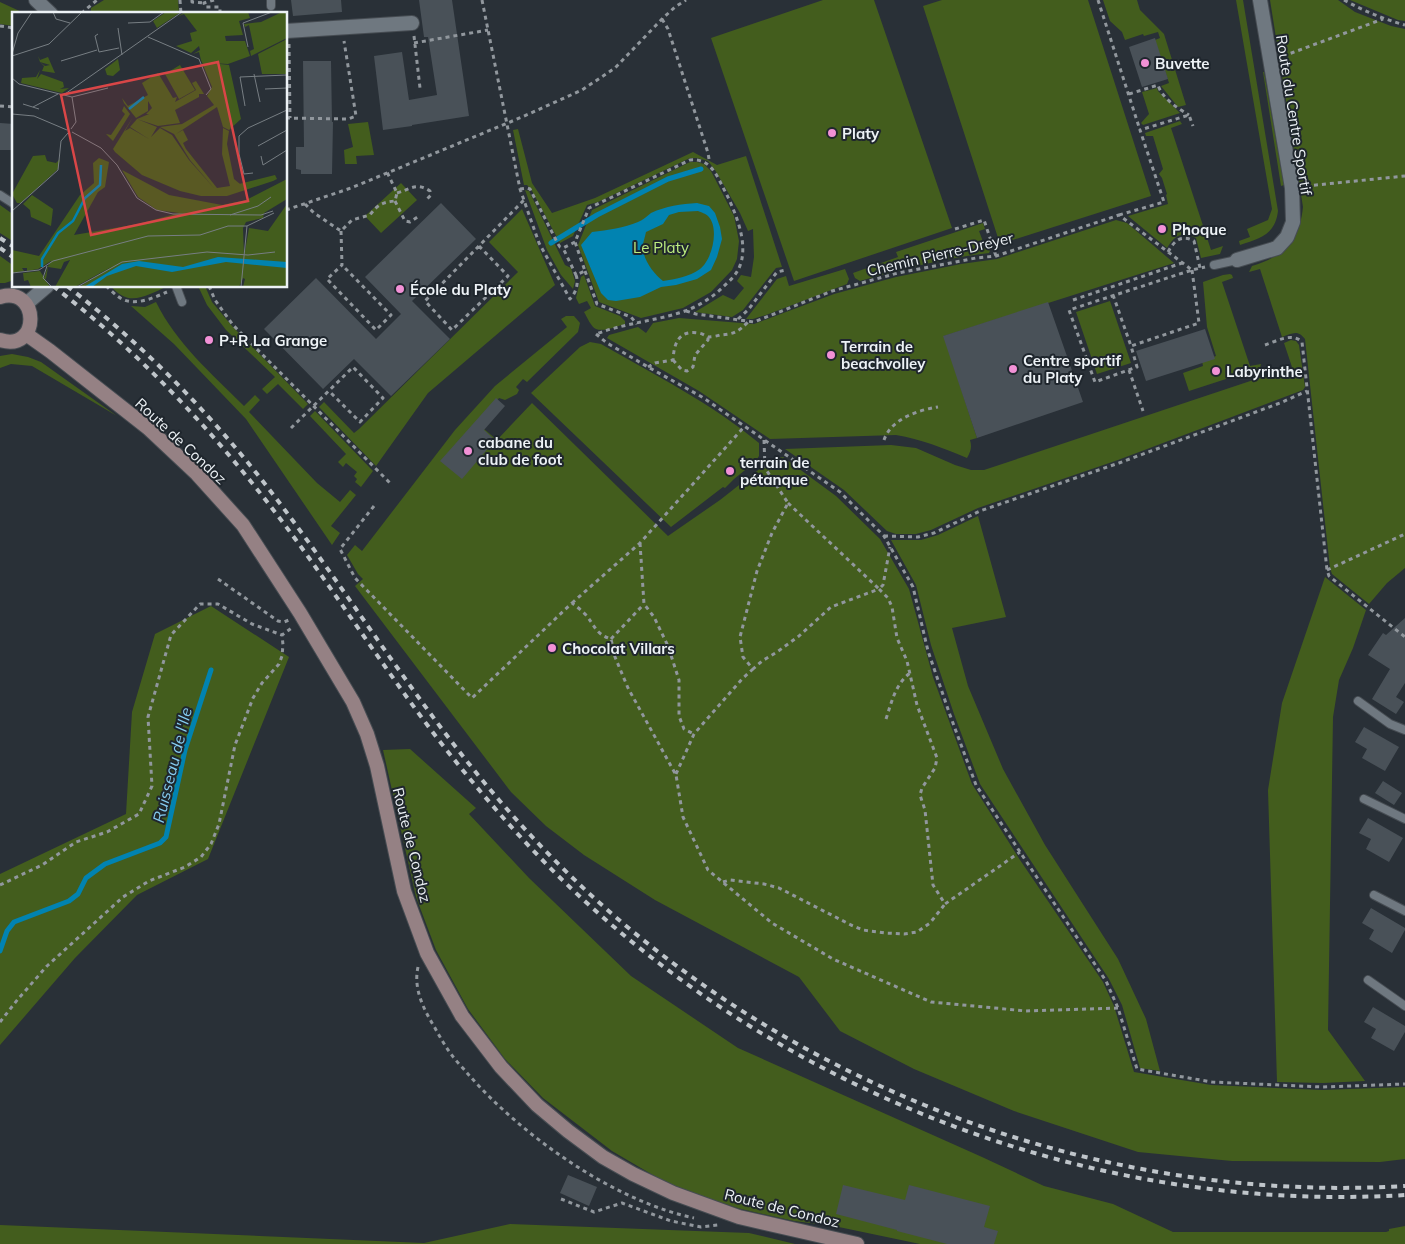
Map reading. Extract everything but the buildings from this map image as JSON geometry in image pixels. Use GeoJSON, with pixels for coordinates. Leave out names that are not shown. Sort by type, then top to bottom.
{"type":"FeatureCollection","features":[{"type":"Feature","properties":{"kind":"main road"},"geometry":{"type":"LineString","coordinates":[[0,297],[11,296],[26,304],[31,320],[26,334],[14,341],[5,342],[0,340]]}},
{"type":"Feature","properties":{"kind":"main road","name":"Route de Condoz"},"geometry":{"type":"LineString","coordinates":[[26,334],[148,428],[197,474],[243,525],[302,616],[353,702],[367,734],[377,766],[404,891],[427,953],[462,1016],[501,1067],[537,1105],[568,1131],[603,1157],[633,1174],[673,1193],[739,1217],[858,1244]]}},
{"type":"Feature","properties":{"kind":"street"},"geometry":{"type":"LineString","coordinates":[[36,0],[49,12]]}},
{"type":"Feature","properties":{"kind":"street","name":"Route du Centre Sportif"},"geometry":{"type":"LineString","coordinates":[[1237,260],[1277,248],[1288,237],[1293,222],[1292,188],[1260,0]]}},
{"type":"Feature","properties":{"kind":"street"},"geometry":{"type":"LineString","coordinates":[[288,31],[412,23]]}},
{"type":"Feature","properties":{"kind":"street"},"geometry":{"type":"LineString","coordinates":[[26,304],[45,288]]}},
{"type":"Feature","properties":{"kind":"lane"},"geometry":{"type":"LineString","coordinates":[[0,195],[12,203]]}},
{"type":"Feature","properties":{"kind":"lane"},"geometry":{"type":"LineString","coordinates":[[1214,265],[1237,260]]}},
{"type":"Feature","properties":{"kind":"lane"},"geometry":{"type":"LineString","coordinates":[[176,288],[182,302]]}},
{"type":"Feature","properties":{"kind":"lane"},"geometry":{"type":"LineString","coordinates":[[1358,701],[1390,724],[1405,730]]}},
{"type":"Feature","properties":{"kind":"lane"},"geometry":{"type":"LineString","coordinates":[[1364,799],[1405,819]]}},
{"type":"Feature","properties":{"kind":"lane"},"geometry":{"type":"LineString","coordinates":[[1374,895],[1405,910]]}},
{"type":"Feature","properties":{"kind":"lane"},"geometry":{"type":"LineString","coordinates":[[1368,980],[1405,1006]]}},
{"type":"Feature","properties":{"kind":"path"},"geometry":{"type":"LineString","coordinates":[[84,12],[97,0]]}},
{"type":"Feature","properties":{"kind":"path"},"geometry":{"type":"LineString","coordinates":[[192,0],[192,2],[204,3],[214,0]]}},
{"type":"Feature","properties":{"kind":"path"},"geometry":{"type":"LineString","coordinates":[[482,0],[520,189],[539,243],[570,300],[574,295],[578,280],[564,248],[558,244],[530,190],[526,188],[520,189]]}},
{"type":"Feature","properties":{"kind":"path"},"geometry":{"type":"LineString","coordinates":[[288,209],[351,188],[582,90],[615,68],[662,19],[686,0]]}},
{"type":"Feature","properties":{"kind":"path"},"geometry":{"type":"LineString","coordinates":[[1098,0],[1140,130],[1189,115]]}},
{"type":"Feature","properties":{"kind":"path"},"geometry":{"type":"LineString","coordinates":[[1344,0],[1368,13],[1405,25]]}},
{"type":"Feature","properties":{"kind":"path"},"geometry":{"type":"LineString","coordinates":[[204,3],[205,7],[220,6],[220,12]]}},
{"type":"Feature","properties":{"kind":"path"},"geometry":{"type":"LineString","coordinates":[[662,19],[668,29],[708,153],[709,159],[706,163]]}},
{"type":"Feature","properties":{"kind":"path"},"geometry":{"type":"LineString","coordinates":[[1269,55],[1286,55],[1383,19]]}},
{"type":"Feature","properties":{"kind":"path"},"geometry":{"type":"LineString","coordinates":[[412,23],[420,88]]}},
{"type":"Feature","properties":{"kind":"path"},"geometry":{"type":"LineString","coordinates":[[288,31],[288,118],[348,119],[356,116],[343,28]]}},
{"type":"Feature","properties":{"kind":"path"},"geometry":{"type":"LineString","coordinates":[[414,43],[488,30]]}},
{"type":"Feature","properties":{"kind":"path"},"geometry":{"type":"LineString","coordinates":[[1129,94],[1158,85],[1160,90],[1178,109],[1189,115],[1192,126]]}},
{"type":"Feature","properties":{"kind":"path","name":"Chemin Pierre-Dreyer"},"geometry":{"type":"LineString","coordinates":[[686,311],[754,322],[832,291],[898,273],[996,256],[1118,215],[1164,202],[1140,130]]}},
{"type":"Feature","properties":{"kind":"path"},"geometry":{"type":"LineString","coordinates":[[564,248],[575,242],[589,208],[690,160],[706,163],[714,171],[736,212],[743,242],[741,261],[735,275],[714,295],[686,311],[596,334],[648,367],[702,397],[840,492],[884,536],[913,587],[928,651],[976,784],[1106,982],[1118,1008],[1137,1069],[1212,1082],[1322,1087],[1405,1084]]}},
{"type":"Feature","properties":{"kind":"path"},"geometry":{"type":"LineString","coordinates":[[387,172],[397,194],[395,201],[406,221],[410,222],[420,216]]}},
{"type":"Feature","properties":{"kind":"path"},"geometry":{"type":"LineString","coordinates":[[1292,188],[1405,176]]}},
{"type":"Feature","properties":{"kind":"path"},"geometry":{"type":"LineString","coordinates":[[397,194],[415,186],[423,186],[430,191],[431,195],[427,199]]}},
{"type":"Feature","properties":{"kind":"path"},"geometry":{"type":"LineString","coordinates":[[479,246],[508,276],[452,330],[425,301],[524,200]]}},
{"type":"Feature","properties":{"kind":"path"},"geometry":{"type":"LineString","coordinates":[[342,265],[327,280],[376,330],[391,315],[342,265],[341,231],[352,220],[370,215],[374,209],[384,202],[395,201]]}},
{"type":"Feature","properties":{"kind":"path"},"geometry":{"type":"LineString","coordinates":[[305,204],[314,213],[341,231]]}},
{"type":"Feature","properties":{"kind":"path"},"geometry":{"type":"LineString","coordinates":[[1118,215],[1192,270],[1199,323],[1131,346]]}},
{"type":"Feature","properties":{"kind":"path"},"geometry":{"type":"LineString","coordinates":[[956,230],[984,220],[996,256]]}},
{"type":"Feature","properties":{"kind":"path"},"geometry":{"type":"LineString","coordinates":[[1168,252],[1173,243],[1179,238],[1189,238],[1194,241],[1200,268]]}},
{"type":"Feature","properties":{"kind":"path"},"geometry":{"type":"LineString","coordinates":[[575,242],[596,304],[631,317],[637,324]]}},
{"type":"Feature","properties":{"kind":"path"},"geometry":{"type":"LineString","coordinates":[[1073,300],[1183,263]]}},
{"type":"Feature","properties":{"kind":"path"},"geometry":{"type":"LineString","coordinates":[[1113,295],[1137,367],[1095,382],[1069,310],[1113,295],[1192,270],[1214,265]]}},
{"type":"Feature","properties":{"kind":"path"},"geometry":{"type":"LineString","coordinates":[[738,320],[777,272],[786,270]]}},
{"type":"Feature","properties":{"kind":"path"},"geometry":{"type":"LineString","coordinates":[[576,275],[585,271]]}},
{"type":"Feature","properties":{"kind":"path"},"geometry":{"type":"LineString","coordinates":[[108,288],[121,299],[142,301],[174,288]]}},
{"type":"Feature","properties":{"kind":"path"},"geometry":{"type":"LineString","coordinates":[[210,288],[215,300],[233,324],[390,483]]}},
{"type":"Feature","properties":{"kind":"path"},"geometry":{"type":"LineString","coordinates":[[708,337],[708,340],[695,355],[693,367],[687,371],[682,370],[673,360],[676,341],[682,336],[691,332],[700,332],[708,337],[733,334],[748,322]]}},
{"type":"Feature","properties":{"kind":"path"},"geometry":{"type":"LineString","coordinates":[[1265,345],[1291,336],[1298,337],[1302,342],[1327,570],[1330,576],[1405,637]]}},
{"type":"Feature","properties":{"kind":"path"},"geometry":{"type":"LineString","coordinates":[[648,367],[655,363],[673,360]]}},
{"type":"Feature","properties":{"kind":"path"},"geometry":{"type":"LineString","coordinates":[[291,428],[328,391],[353,367],[384,398],[360,422],[328,391]]}},
{"type":"Feature","properties":{"kind":"path"},"geometry":{"type":"LineString","coordinates":[[1129,370],[1143,411]]}},
{"type":"Feature","properties":{"kind":"path"},"geometry":{"type":"LineString","coordinates":[[884,536],[918,537],[934,533],[980,510],[1120,463],[1280,403],[1308,390]]}},
{"type":"Feature","properties":{"kind":"path"},"geometry":{"type":"LineString","coordinates":[[884,440],[887,433],[897,422],[915,412],[938,407]]}},
{"type":"Feature","properties":{"kind":"path"},"geometry":{"type":"LineString","coordinates":[[374,506],[340,550],[355,578],[472,698],[572,603],[640,542],[744,427]]}},
{"type":"Feature","properties":{"kind":"path"},"geometry":{"type":"LineString","coordinates":[[764,440],[765,468],[788,503],[879,589],[888,598],[892,606],[896,638],[907,661],[918,705],[937,758],[935,768],[922,788],[920,795],[925,810],[933,885],[945,904]]}},
{"type":"Feature","properties":{"kind":"path"},"geometry":{"type":"LineString","coordinates":[[753,669],[743,657],[740,637],[757,571],[772,533],[788,503]]}},
{"type":"Feature","properties":{"kind":"path"},"geometry":{"type":"LineString","coordinates":[[1327,570],[1405,534]]}},
{"type":"Feature","properties":{"kind":"path"},"geometry":{"type":"LineString","coordinates":[[640,542],[644,604],[654,617],[668,646],[679,680],[679,716],[684,729],[694,734]]}},
{"type":"Feature","properties":{"kind":"path"},"geometry":{"type":"LineString","coordinates":[[676,774],[694,734],[742,679],[762,661],[800,636],[831,607],[879,589],[883,585],[890,547]]}},
{"type":"Feature","properties":{"kind":"path"},"geometry":{"type":"LineString","coordinates":[[218,579],[278,621],[284,622],[302,616]]}},
{"type":"Feature","properties":{"kind":"path"},"geometry":{"type":"LineString","coordinates":[[572,603],[585,614],[596,630],[603,636],[611,639]]}},
{"type":"Feature","properties":{"kind":"path"},"geometry":{"type":"LineString","coordinates":[[0,885],[42,865],[76,842],[107,832],[139,814],[152,786],[148,716],[171,635],[200,604],[218,604],[252,624],[282,635]]}},
{"type":"Feature","properties":{"kind":"path"},"geometry":{"type":"LineString","coordinates":[[611,639],[644,604]]}},
{"type":"Feature","properties":{"kind":"path"},"geometry":{"type":"LineString","coordinates":[[282,635],[302,616]]}},
{"type":"Feature","properties":{"kind":"path"},"geometry":{"type":"LineString","coordinates":[[0,1022],[47,966],[123,897],[148,881],[185,867],[201,858],[211,844],[219,824],[235,745],[253,698],[262,683],[279,664],[282,656],[282,635]]}},
{"type":"Feature","properties":{"kind":"path"},"geometry":{"type":"LineString","coordinates":[[611,639],[615,657],[628,688],[676,774],[683,816],[708,870],[772,923],[832,959],[931,1002],[1026,1011],[1118,1008]]}},
{"type":"Feature","properties":{"kind":"path"},"geometry":{"type":"LineString","coordinates":[[886,719],[896,691],[902,680],[910,673]]}},
{"type":"Feature","properties":{"kind":"path"},"geometry":{"type":"LineString","coordinates":[[723,882],[730,880],[780,888],[863,930],[904,934],[917,932],[930,923],[945,904],[1020,852]]}},
{"type":"Feature","properties":{"kind":"path"},"geometry":{"type":"LineString","coordinates":[[561,1199],[594,1212],[622,1203],[670,1221],[701,1227],[726,1224],[739,1217]]}},
{"type":"Feature","properties":{"kind":"green space"},"geometry":{"type":"Polygon","coordinates":[[[104,0],[178,0],[179,12],[95,12],[91,11],[91,8],[104,0]]]}},
{"type":"Feature","properties":{"kind":"green space","name":"Platy"},"geometry":{"type":"Polygon","coordinates":[[[823,0],[874,0],[952,228],[794,281],[711,38],[823,0]]]}},
{"type":"Feature","properties":{"kind":"green space"},"geometry":{"type":"Polygon","coordinates":[[[942,0],[1088,0],[1151,196],[1000,244],[923,6],[942,0]]]}},
{"type":"Feature","properties":{"kind":"green space"},"geometry":{"type":"Polygon","coordinates":[[[1103,0],[1137,0],[1140,10],[1164,34],[1186,105],[1178,107],[1161,86],[1169,83],[1155,40],[1160,38],[1158,32],[1144,36],[1143,34],[1125,40],[1122,32],[1110,21],[1103,0]]]}},
{"type":"Feature","properties":{"kind":"green space"},"geometry":{"type":"Polygon","coordinates":[[[1236,0],[1243,0],[1278,211],[1274,225],[1270,230],[1260,237],[1240,245],[1239,241],[1250,237],[1247,229],[1268,220],[1272,209],[1236,0]]]}},
{"type":"Feature","properties":{"kind":"green space"},"geometry":{"type":"Polygon","coordinates":[[[1270,0],[1338,0],[1355,12],[1391,26],[1405,29],[1405,568],[1387,583],[1369,604],[1332,574],[1330,568],[1305,339],[1297,333],[1282,337],[1260,269],[1249,272],[1252,266],[1282,252],[1294,239],[1303,207],[1270,0]]]}},
{"type":"Feature","properties":{"kind":"green space"},"geometry":{"type":"Polygon","coordinates":[[[1350,0],[1405,0],[1405,21],[1398,20],[1350,0]]]}},
{"type":"Feature","properties":{"kind":"green space"},"geometry":{"type":"Polygon","coordinates":[[[0,2],[22,12],[12,12],[12,26],[0,24],[0,2]]]}},
{"type":"Feature","properties":{"kind":"green space"},"geometry":{"type":"Polygon","coordinates":[[[1263,72],[1284,185],[1281,186],[1263,72]]]}},
{"type":"Feature","properties":{"kind":"green space"},"geometry":{"type":"Polygon","coordinates":[[[1157,88],[1180,113],[1143,125],[1141,123],[1149,114],[1142,92],[1157,88]]]}},
{"type":"Feature","properties":{"kind":"green space"},"geometry":{"type":"Polygon","coordinates":[[[1180,121],[1182,124],[1171,128],[1211,250],[1223,246],[1220,254],[1201,258],[1196,238],[1186,235],[1176,237],[1167,248],[1128,216],[1168,204],[1167,194],[1159,174],[1163,169],[1153,136],[1146,136],[1145,133],[1180,121]]]}},
{"type":"Feature","properties":{"kind":"green space"},"geometry":{"type":"Polygon","coordinates":[[[368,122],[374,155],[356,156],[357,164],[345,164],[344,150],[353,147],[348,124],[368,122]]]}},
{"type":"Feature","properties":{"kind":"green space"},"geometry":{"type":"Polygon","coordinates":[[[518,129],[532,183],[552,213],[595,198],[693,152],[717,165],[746,156],[782,267],[776,268],[743,310],[732,317],[695,312],[723,295],[734,300],[744,288],[737,281],[741,275],[751,277],[754,257],[753,229],[748,231],[740,213],[708,161],[697,158],[690,158],[598,202],[587,205],[573,236],[560,243],[531,189],[524,185],[513,130],[518,129]]]}},
{"type":"Feature","properties":{"kind":"green space","name":"Le Platy"},"geometry":{"type":"Polygon","coordinates":[[[690,162],[704,164],[711,171],[734,216],[739,241],[737,259],[732,270],[711,292],[683,308],[641,318],[599,302],[578,245],[592,210],[690,162]]]}},
{"type":"Feature","properties":{"kind":"green space"},"geometry":{"type":"Polygon","coordinates":[[[401,183],[417,200],[381,233],[365,216],[401,183]]]}},
{"type":"Feature","properties":{"kind":"green space"},"geometry":{"type":"Polygon","coordinates":[[[525,190],[529,191],[565,265],[571,268],[575,281],[573,289],[561,275],[547,250],[525,190]]]}},
{"type":"Feature","properties":{"kind":"green space"},"geometry":{"type":"Polygon","coordinates":[[[0,205],[12,214],[12,241],[0,233],[0,205]]]}},
{"type":"Feature","properties":{"kind":"green space"},"geometry":{"type":"Polygon","coordinates":[[[522,209],[555,285],[428,393],[376,466],[319,407],[324,402],[354,433],[359,429],[518,272],[489,242],[522,209]]]}},
{"type":"Feature","properties":{"kind":"green space"},"geometry":{"type":"Polygon","coordinates":[[[1116,220],[1127,223],[1174,263],[944,336],[977,438],[970,440],[971,449],[967,458],[923,441],[896,435],[770,439],[699,391],[607,338],[609,335],[638,327],[646,333],[653,323],[679,318],[754,324],[834,294],[896,277],[997,259],[1116,220]]]}},
{"type":"Feature","properties":{"kind":"green space"},"geometry":{"type":"Polygon","coordinates":[[[983,223],[985,229],[979,231],[985,247],[990,246],[991,248],[989,253],[924,264],[860,281],[855,278],[853,273],[898,257],[896,252],[983,223]]]}},
{"type":"Feature","properties":{"kind":"green space"},"geometry":{"type":"Polygon","coordinates":[[[0,256],[12,265],[12,281],[0,283],[0,256]]]}},
{"type":"Feature","properties":{"kind":"green space"},"geometry":{"type":"Polygon","coordinates":[[[845,269],[849,279],[847,284],[766,315],[746,319],[777,279],[786,276],[789,286],[845,269]]]}},
{"type":"Feature","properties":{"kind":"green space"},"geometry":{"type":"Polygon","coordinates":[[[1230,274],[1233,278],[1222,282],[1250,366],[1261,364],[1260,368],[1189,391],[1183,373],[1203,366],[1202,361],[1216,356],[1207,327],[1203,282],[1230,274]]]}},
{"type":"Feature","properties":{"kind":"green space"},"geometry":{"type":"Polygon","coordinates":[[[584,275],[595,306],[620,316],[625,321],[625,324],[603,330],[592,326],[584,312],[591,308],[587,301],[579,304],[576,298],[581,277],[584,275]]]}},
{"type":"Feature","properties":{"kind":"green space"},"geometry":{"type":"Polygon","coordinates":[[[112,288],[164,288],[139,298],[128,298],[112,288]]]}},
{"type":"Feature","properties":{"kind":"green space"},"geometry":{"type":"Polygon","coordinates":[[[199,288],[206,288],[212,302],[232,326],[308,404],[303,409],[278,384],[267,394],[262,389],[275,377],[226,330],[207,305],[199,288]]]}},
{"type":"Feature","properties":{"kind":"green space"},"geometry":{"type":"Polygon","coordinates":[[[1110,301],[1131,363],[1097,374],[1076,312],[1110,301]]]}},
{"type":"Feature","properties":{"kind":"green space"},"geometry":{"type":"Polygon","coordinates":[[[156,302],[164,317],[184,344],[207,370],[244,406],[255,395],[260,400],[249,412],[317,483],[340,502],[350,490],[356,495],[331,526],[340,533],[332,545],[246,419],[174,344],[131,306],[145,307],[156,302]]]}},
{"type":"Feature","properties":{"kind":"green space"},"geometry":{"type":"Polygon","coordinates":[[[566,316],[574,316],[580,323],[578,332],[527,382],[523,379],[516,387],[519,390],[517,394],[505,400],[499,398],[478,424],[497,440],[532,403],[668,536],[720,500],[771,460],[783,457],[836,496],[880,539],[909,589],[933,677],[972,784],[1020,860],[1103,982],[1114,1006],[1134,1072],[1211,1085],[1322,1090],[1405,1087],[1405,1159],[1380,1162],[1232,1161],[1138,1152],[1014,1111],[914,1069],[840,1031],[799,977],[655,900],[584,855],[546,826],[511,792],[355,586],[363,579],[347,555],[355,545],[362,551],[455,430],[495,386],[567,327],[561,319],[566,316]]]}},
{"type":"Feature","properties":{"kind":"green space"},"geometry":{"type":"Polygon","coordinates":[[[1291,340],[1296,341],[1299,345],[1305,387],[1303,390],[1118,460],[978,508],[931,530],[916,534],[896,534],[887,531],[844,490],[785,449],[891,445],[916,448],[955,465],[971,470],[984,470],[1292,367],[1284,343],[1291,340]]]}},
{"type":"Feature","properties":{"kind":"green space"},"geometry":{"type":"Polygon","coordinates":[[[590,342],[601,344],[662,378],[722,415],[759,443],[759,456],[755,462],[725,488],[723,487],[671,527],[531,393],[580,347],[590,342]]]}},
{"type":"Feature","properties":{"kind":"green space"},"geometry":{"type":"Polygon","coordinates":[[[12,354],[41,362],[117,416],[32,366],[11,364],[0,368],[0,356],[12,354]]]}},
{"type":"Feature","properties":{"kind":"green space"},"geometry":{"type":"Polygon","coordinates":[[[315,411],[373,471],[361,487],[355,482],[357,479],[354,476],[357,472],[346,463],[343,467],[338,462],[346,454],[310,416],[315,411]]]}},
{"type":"Feature","properties":{"kind":"green space"},"geometry":{"type":"Polygon","coordinates":[[[978,516],[1006,617],[952,628],[968,686],[1003,769],[1045,845],[1118,959],[1146,1019],[1160,1071],[1140,1068],[1122,1005],[1109,979],[980,784],[931,645],[916,585],[891,540],[921,540],[938,535],[978,516]]]}},
{"type":"Feature","properties":{"kind":"green space"},"geometry":{"type":"Polygon","coordinates":[[[1325,577],[1366,610],[1353,648],[1339,680],[1333,717],[1328,1030],[1365,1081],[1323,1083],[1277,1082],[1268,790],[1282,703],[1325,577]]]}},
{"type":"Feature","properties":{"kind":"green space"},"geometry":{"type":"Polygon","coordinates":[[[211,606],[289,657],[208,859],[137,895],[75,958],[0,1045],[0,874],[126,814],[132,712],[155,634],[211,606]]]}},
{"type":"Feature","properties":{"kind":"green space"},"geometry":{"type":"Polygon","coordinates":[[[410,749],[476,808],[469,814],[529,878],[631,976],[738,1048],[1044,1186],[1113,1204],[1173,1232],[1386,1232],[1389,1229],[1405,1226],[1405,1244],[920,1244],[834,1226],[794,1221],[741,1209],[675,1188],[612,1151],[543,1098],[505,1059],[468,1009],[436,950],[416,897],[383,750],[410,749]]]}},
{"type":"Feature","properties":{"kind":"green space"},"geometry":{"type":"Polygon","coordinates":[[[510,1224],[749,1233],[795,1244],[0,1244],[0,1225],[424,1243],[510,1224]]]}},
{"type":"Feature","properties":{"kind":"water"},"geometry":{"type":"Polygon","coordinates":[[[697,203],[709,206],[715,213],[720,227],[722,239],[711,270],[697,279],[661,287],[640,297],[616,301],[608,300],[601,293],[581,245],[592,232],[627,226],[662,209],[697,203]],[[698,211],[679,212],[669,215],[663,224],[646,232],[643,243],[645,258],[653,271],[663,281],[691,274],[700,269],[708,259],[713,244],[714,228],[708,216],[698,211]]]}},
{"type":"Feature","properties":{"kind":"waterway"},"geometry":{"type":"LineString","coordinates":[[551,243],[597,215],[668,179],[701,169]]}},
{"type":"Feature","properties":{"kind":"waterway","name":"Ruisseau de l'Ile"},"geometry":{"type":"LineString","coordinates":[[0,951],[7,931],[14,922],[69,901],[78,894],[86,878],[105,864],[160,843],[166,837],[185,750],[211,670]]}},
{"type":"Feature","properties":{"kind":"railway"},"geometry":{"type":"LineString","coordinates":[[0,238],[12,246]]}},
{"type":"Feature","properties":{"kind":"railway"},"geometry":{"type":"LineString","coordinates":[[0,248],[12,257]]}},
{"type":"Feature","properties":{"kind":"railway"},"geometry":{"type":"LineString","coordinates":[[56,288],[88,314],[153,373],[184,404],[242,470],[296,540],[441,743],[516,832],[556,874],[598,913],[684,982],[775,1041],[872,1092],[974,1134],[1079,1165],[1186,1186],[1295,1196],[1405,1195]]}},
{"type":"Feature","properties":{"kind":"railway"},"geometry":{"type":"LineString","coordinates":[[69,288],[147,354],[197,404],[243,457],[311,546],[445,733],[486,785],[529,834],[576,881],[625,925],[708,989],[798,1044],[892,1091],[990,1129],[1091,1158],[1195,1178],[1300,1187],[1405,1186]]}},
{"type":"Feature","properties":{"kind":"place","name":"Buvette"},"geometry":{"type":"Point","coordinates":[1145,63]}},
{"type":"Feature","properties":{"kind":"place","name":"Platy"},"geometry":{"type":"Point","coordinates":[832,133]}},
{"type":"Feature","properties":{"kind":"place","name":"Phoque"},"geometry":{"type":"Point","coordinates":[1162,229]}},
{"type":"Feature","properties":{"kind":"place","name":"École du Platy"},"geometry":{"type":"Point","coordinates":[400,289]}},
{"type":"Feature","properties":{"kind":"place","name":"P+R La Grange"},"geometry":{"type":"Point","coordinates":[209,340]}},
{"type":"Feature","properties":{"kind":"place","name":"Terrain de beachvolley"},"geometry":{"type":"Point","coordinates":[831,355]}},
{"type":"Feature","properties":{"kind":"place","name":"Centre sportif du Platy"},"geometry":{"type":"Point","coordinates":[1013,369]}},
{"type":"Feature","properties":{"kind":"place","name":"Labyrinthe"},"geometry":{"type":"Point","coordinates":[1216,371]}},
{"type":"Feature","properties":{"kind":"place","name":"cabane du club de foot"},"geometry":{"type":"Point","coordinates":[468,451]}},
{"type":"Feature","properties":{"kind":"place","name":"terrain de pétanque"},"geometry":{"type":"Point","coordinates":[730,471]}},
{"type":"Feature","properties":{"kind":"place","name":"Chocolat Villars"},"geometry":{"type":"Point","coordinates":[552,648]}}]}
